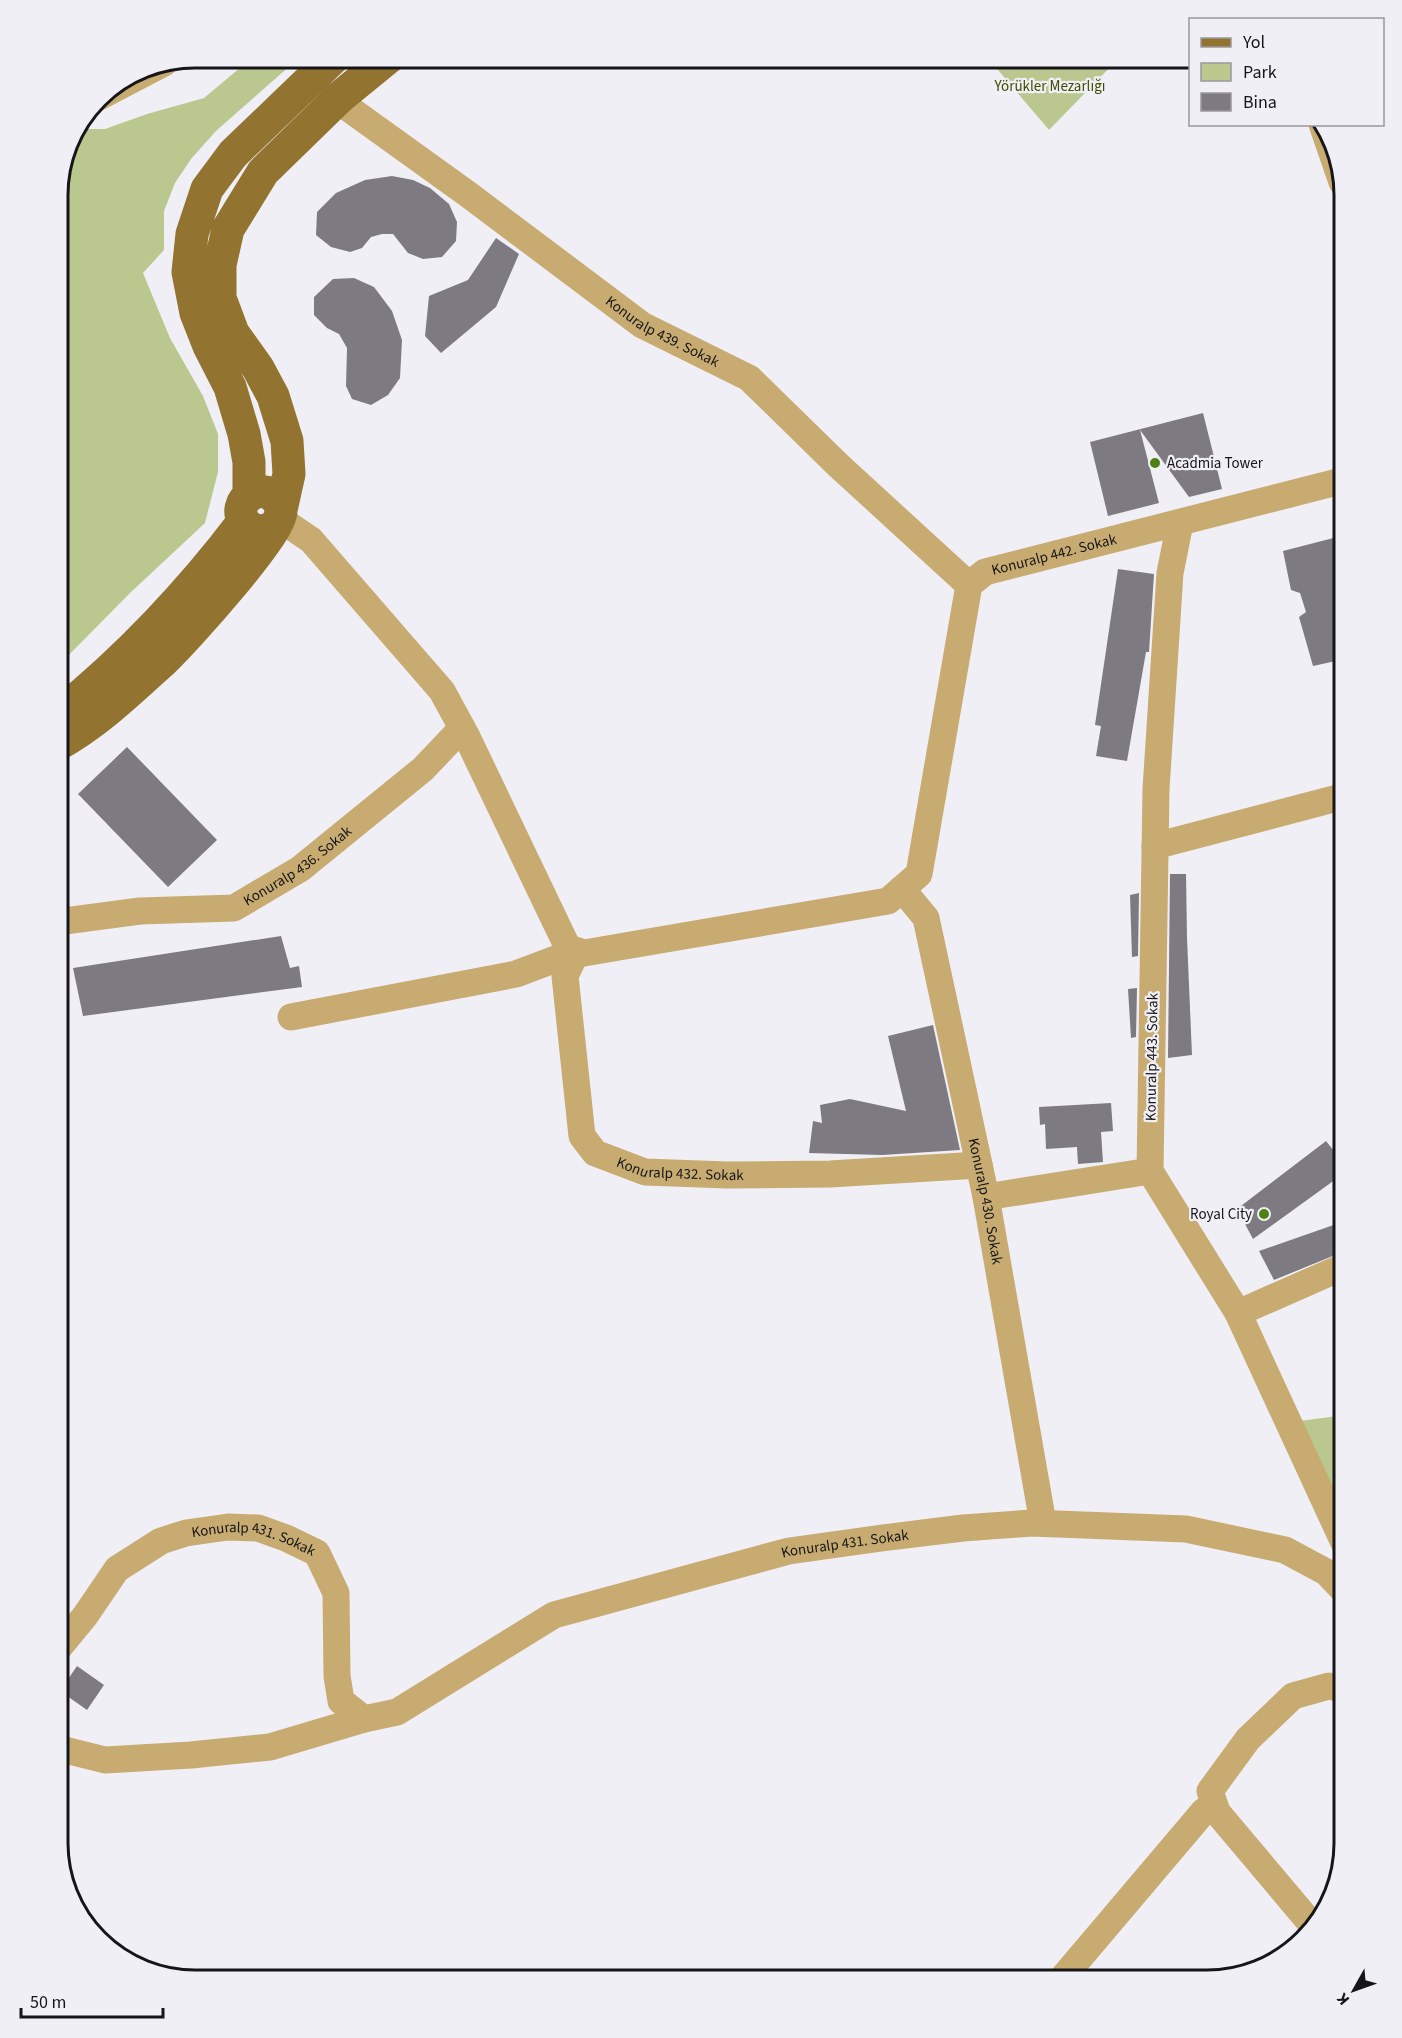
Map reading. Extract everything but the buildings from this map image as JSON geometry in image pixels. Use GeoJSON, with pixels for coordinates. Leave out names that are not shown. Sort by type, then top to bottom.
{"type":"FeatureCollection","features":[{"type":"Feature","properties":{"kind":"main road"},"geometry":{"type":"LineString","coordinates":[[246,509],[249,462],[242,424],[230,387],[209,346],[196,313],[188,272],[192,234],[207,189],[233,154],[323,68]]}},
{"type":"Feature","properties":{"kind":"main road"},"geometry":{"type":"LineString","coordinates":[[68,739],[106,711],[165,658],[256,556],[279,518],[289,474],[287,441],[273,396],[258,368],[233,333],[220,298],[220,265],[228,229],[263,172],[337,100],[376,68]]}},
{"type":"Feature","properties":{"kind":"main road"},"geometry":{"type":"LineString","coordinates":[[68,706],[131,649],[220,553],[246,509],[262,491],[269,493],[279,503],[279,518]]}},
{"type":"Feature","properties":{"kind":"street","name":"Konuralp 439. Sokak"},"geometry":{"type":"LineString","coordinates":[[337,100],[469,195],[642,325],[749,378],[838,465],[969,585]]}},
{"type":"Feature","properties":{"kind":"street","name":"Konuralp 442. Sokak"},"geometry":{"type":"LineString","coordinates":[[969,585],[985,572],[1334,483]]}},
{"type":"Feature","properties":{"kind":"street"},"geometry":{"type":"LineString","coordinates":[[279,518],[311,540],[442,691],[568,948],[584,953],[888,901],[919,874],[969,585]]}},
{"type":"Feature","properties":{"kind":"street","name":"Konuralp 443. Sokak"},"geometry":{"type":"LineString","coordinates":[[1150,1171],[1156,789],[1170,573],[1180,523]]}},
{"type":"Feature","properties":{"kind":"street","name":"Konuralp 436. Sokak"},"geometry":{"type":"LineString","coordinates":[[68,921],[140,911],[234,908],[300,869],[423,769],[462,728]]}},
{"type":"Feature","properties":{"kind":"street"},"geometry":{"type":"LineString","coordinates":[[1155,846],[1334,802]]}},
{"type":"Feature","properties":{"kind":"street","name":"Konuralp 430. Sokak"},"geometry":{"type":"LineString","coordinates":[[902,889],[926,918],[986,1197],[1043,1523]]}},
{"type":"Feature","properties":{"kind":"street"},"geometry":{"type":"LineString","coordinates":[[291,1017],[516,974],[577,951]]}},
{"type":"Feature","properties":{"kind":"street","name":"Konuralp 432. Sokak"},"geometry":{"type":"LineString","coordinates":[[577,951],[565,976],[582,1136],[595,1153],[645,1172],[830,1174],[979,1165]]}},
{"type":"Feature","properties":{"kind":"street"},"geometry":{"type":"LineString","coordinates":[[986,1197],[1150,1171],[1238,1313],[1334,1521]]}},
{"type":"Feature","properties":{"kind":"street"},"geometry":{"type":"LineString","coordinates":[[1238,1313],[1334,1271]]}},
{"type":"Feature","properties":{"kind":"street","name":"Konuralp 431. Sokak"},"geometry":{"type":"LineString","coordinates":[[68,1751],[105,1760],[270,1747],[364,1719],[397,1712],[555,1615],[789,1551],[963,1528],[1043,1523],[1186,1529],[1285,1550],[1326,1572],[1334,1580]]}},
{"type":"Feature","properties":{"kind":"street","name":"Konuralp 431. Sokak"},"geometry":{"type":"LineString","coordinates":[[68,1637],[117,1569],[161,1541],[186,1533],[228,1527],[258,1528],[317,1553],[336,1593],[337,1676],[341,1701],[364,1719]]}},
{"type":"Feature","properties":{"kind":"street"},"geometry":{"type":"LineString","coordinates":[[1308,1920],[1217,1812],[1210,1791],[1248,1739],[1293,1696],[1329,1686],[1334,1687]]}},
{"type":"Feature","properties":{"kind":"street"},"geometry":{"type":"LineString","coordinates":[[1069,1970],[1204,1811],[1215,1806]]}},
{"type":"Feature","properties":{"kind":"green space"},"geometry":{"type":"Polygon","coordinates":[[[240,68],[288,68],[216,131],[191,159],[175,183],[164,211],[164,250],[143,273],[170,338],[203,396],[218,434],[218,472],[205,523],[130,593],[68,656],[68,186],[72,161],[85,129],[105,129],[204,98],[240,68]]]}},
{"type":"Feature","properties":{"kind":"green space","name":"Yörükler Mezarlığı"},"geometry":{"type":"Polygon","coordinates":[[[996,68],[1109,68],[1049,130],[996,68]]]}},
{"type":"Feature","properties":{"kind":"green space"},"geometry":{"type":"Polygon","coordinates":[[[1334,1416],[1334,1511],[1292,1422],[1334,1416]]]}},
{"type":"Feature","properties":{"kind":"place","name":"Acadmia Tower"},"geometry":{"type":"Point","coordinates":[1155,463]}},
{"type":"Feature","properties":{"kind":"place","name":"Royal City"},"geometry":{"type":"Point","coordinates":[1264,1214]}}]}
